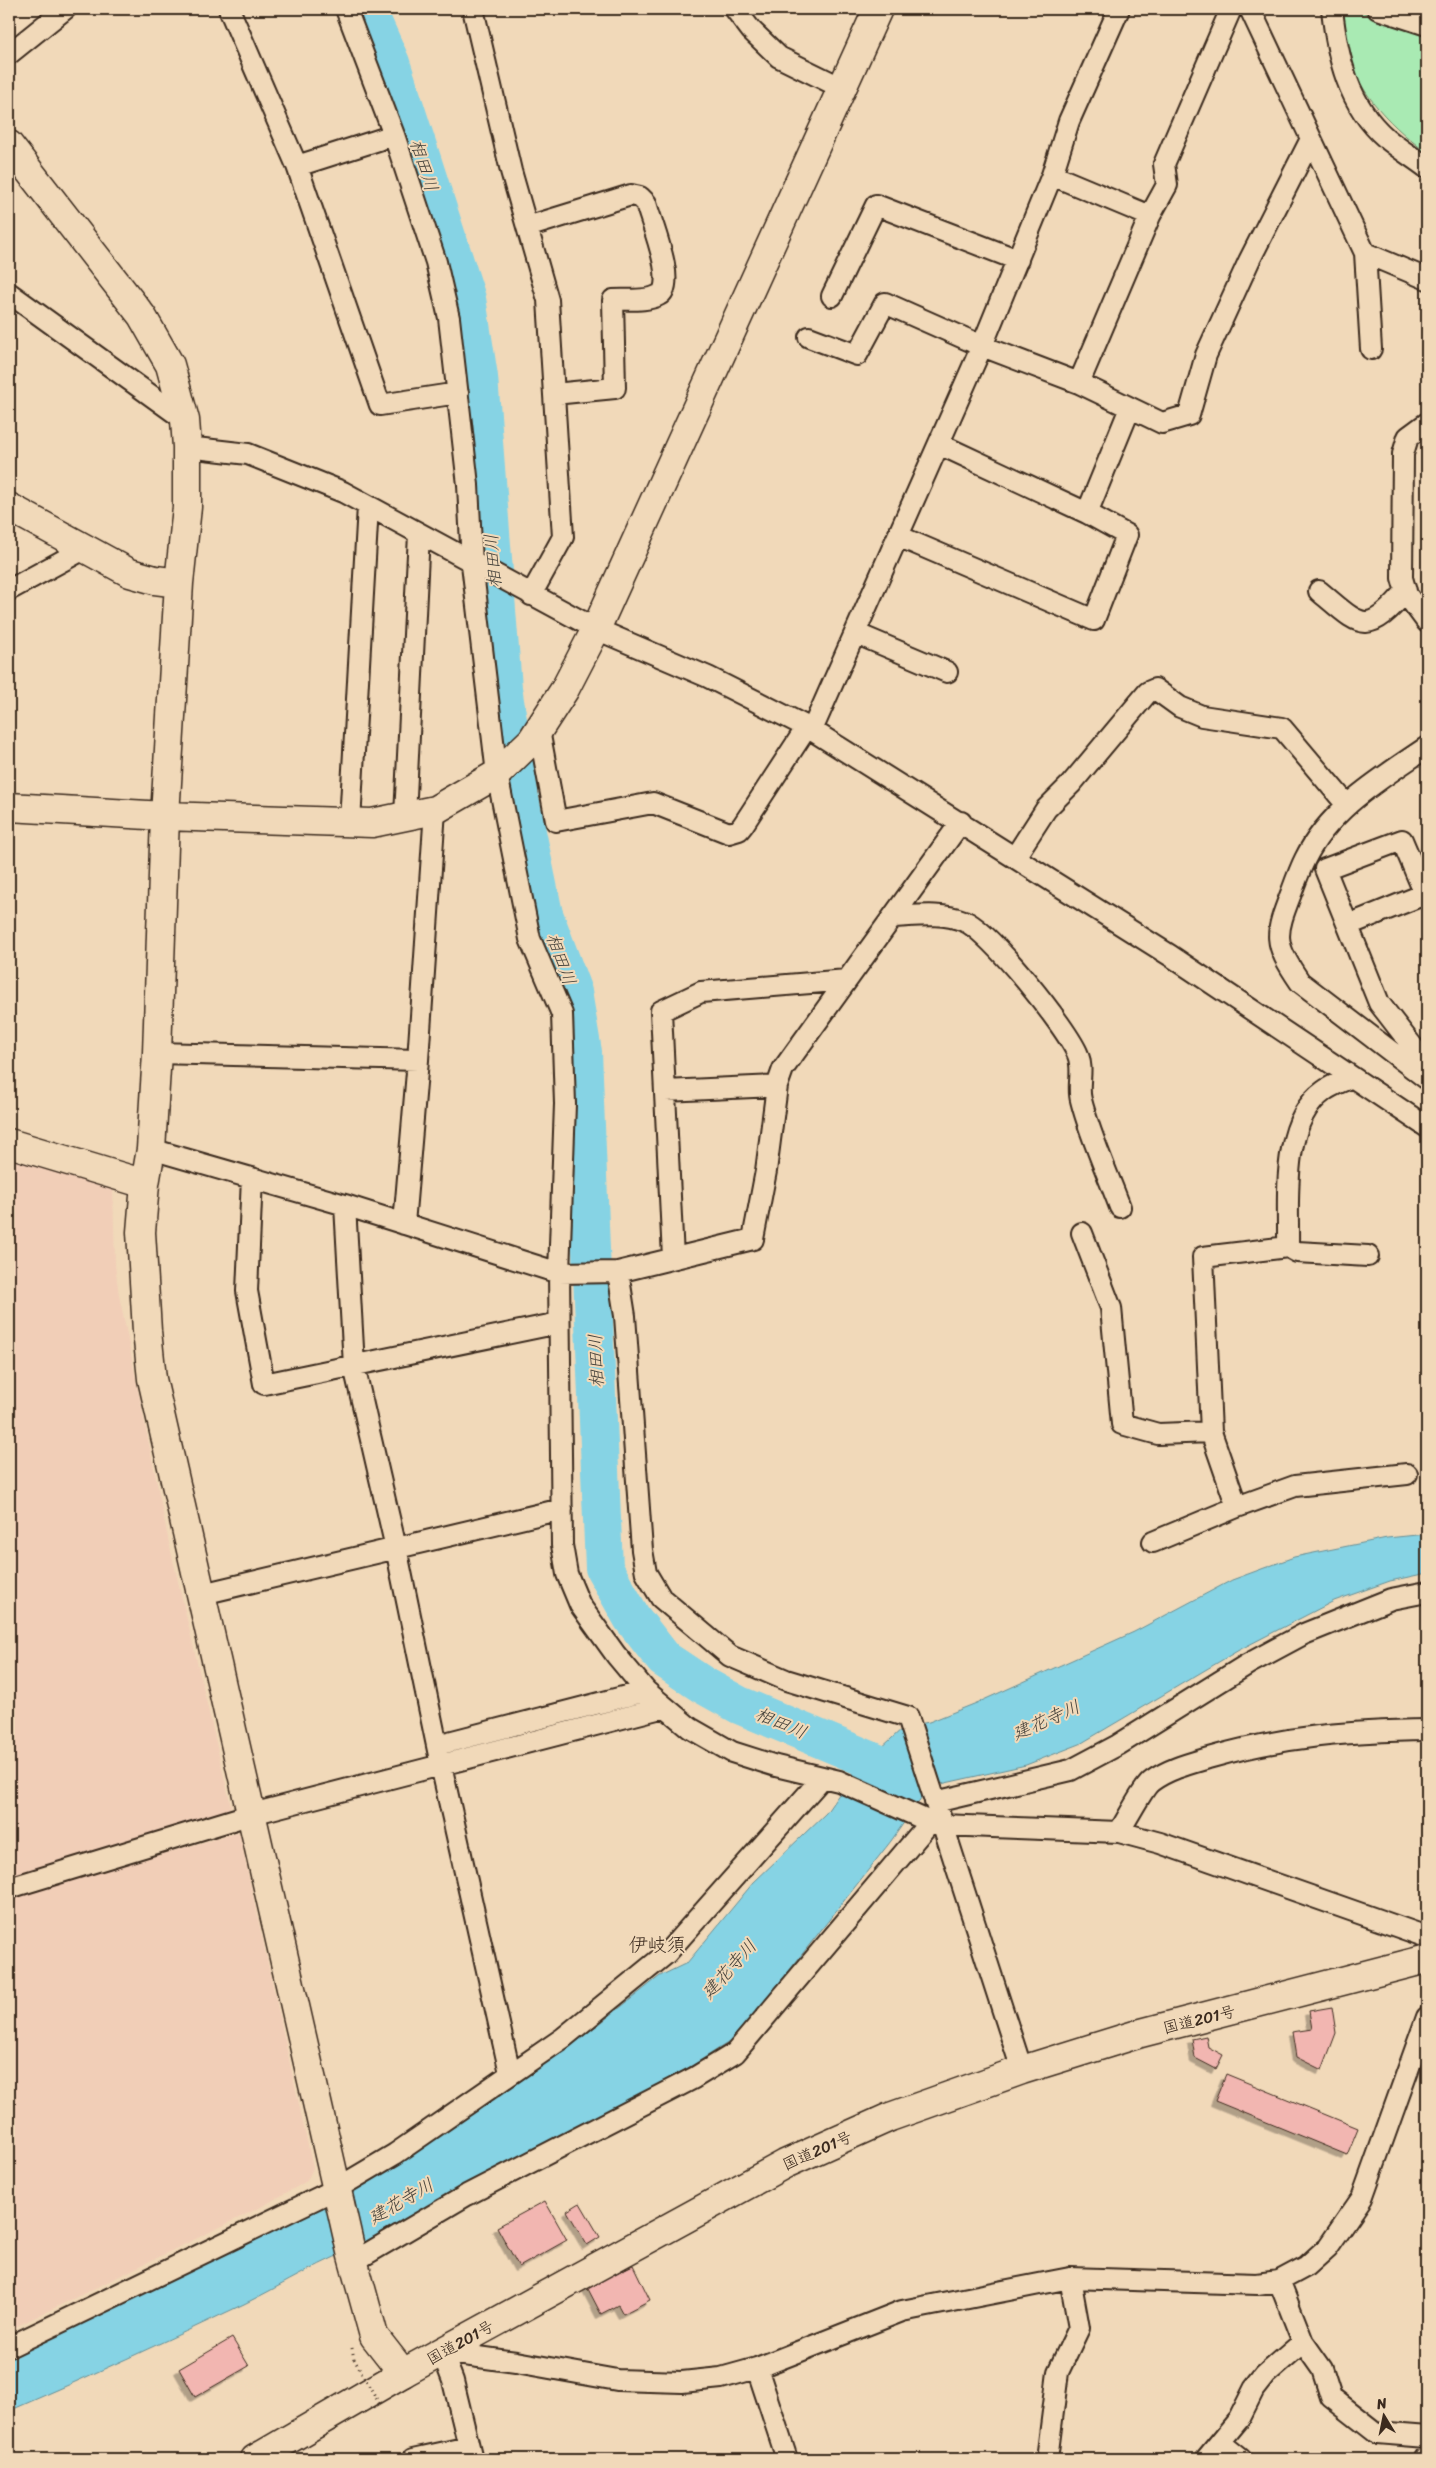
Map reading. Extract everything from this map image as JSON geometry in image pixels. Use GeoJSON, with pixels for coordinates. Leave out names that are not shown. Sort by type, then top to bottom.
{"type":"FeatureCollection","features":[{"type":"Feature","properties":{"kind":"main road"},"geometry":{"type":"LineString","coordinates":[[9,807],[165,816],[372,823],[435,810],[501,771],[536,735],[565,689],[596,629],[840,87],[878,9]]}},
{"type":"Feature","properties":{"kind":"main road"},"geometry":{"type":"LineString","coordinates":[[9,145],[142,316],[170,365],[186,433],[187,507],[180,584],[165,816],[157,1053],[151,1149],[145,1184],[141,1232],[145,1313],[152,1379],[353,2259],[374,2336],[403,2373]]}},
{"type":"Feature","properties":{"kind":"main road"},"geometry":{"type":"LineString","coordinates":[[9,506],[130,573],[180,584]]}},
{"type":"Feature","properties":{"kind":"main road"},"geometry":{"type":"LineString","coordinates":[[9,1144],[145,1184]]}},
{"type":"Feature","properties":{"kind":"main road","name":"国道201号"},"geometry":{"type":"LineString","coordinates":[[255,2459],[403,2373],[785,2164],[890,2117],[1022,2070],[1141,2034],[1427,1959]]}},
{"type":"Feature","properties":{"kind":"street"},"geometry":{"type":"LineString","coordinates":[[9,54],[64,9]]}},
{"type":"Feature","properties":{"kind":"street"},"geometry":{"type":"LineString","coordinates":[[229,9],[297,166],[380,405],[458,393]]}},
{"type":"Feature","properties":{"kind":"street"},"geometry":{"type":"LineString","coordinates":[[346,9],[394,135],[436,262],[450,318],[476,565],[501,771],[530,939],[562,1014],[565,1104],[559,1273],[562,1545],[567,1574],[580,1605],[616,1655],[646,1691],[690,1728],[732,1752],[776,1766],[831,1779],[932,1822],[1119,1832],[1160,1843],[1427,1937]]}},
{"type":"Feature","properties":{"kind":"street"},"geometry":{"type":"LineString","coordinates":[[473,9],[510,171],[548,300],[563,537],[531,595]]}},
{"type":"Feature","properties":{"kind":"street"},"geometry":{"type":"LineString","coordinates":[[735,9],[751,30],[778,57],[840,87]]}},
{"type":"Feature","properties":{"kind":"street"},"geometry":{"type":"LineString","coordinates":[[536,735],[556,821],[653,804],[729,833],[739,830],[810,728],[855,633],[982,346],[1052,174],[1069,121],[1119,9]]}},
{"type":"Feature","properties":{"kind":"street"},"geometry":{"type":"LineString","coordinates":[[1079,383],[1150,216],[1167,185],[1164,164],[1230,9]]}},
{"type":"Feature","properties":{"kind":"street"},"geometry":{"type":"LineString","coordinates":[[1250,9],[1365,253],[1371,349]]}},
{"type":"Feature","properties":{"kind":"street"},"geometry":{"type":"LineString","coordinates":[[1332,9],[1340,62],[1356,103],[1385,137],[1427,168]]}},
{"type":"Feature","properties":{"kind":"street"},"geometry":{"type":"LineString","coordinates":[[1378,9],[1427,25]]}},
{"type":"Feature","properties":{"kind":"street"},"geometry":{"type":"LineString","coordinates":[[297,166],[394,135]]}},
{"type":"Feature","properties":{"kind":"street"},"geometry":{"type":"LineString","coordinates":[[809,337],[857,355],[885,303],[982,346],[1079,383],[1162,423],[1189,415],[1206,355],[1249,261],[1311,139]]}},
{"type":"Feature","properties":{"kind":"street"},"geometry":{"type":"LineString","coordinates":[[1052,174],[1150,216]]}},
{"type":"Feature","properties":{"kind":"street"},"geometry":{"type":"LineString","coordinates":[[526,227],[631,194],[640,197],[646,203],[664,264],[666,282],[664,291],[659,295],[651,298],[613,300],[615,388],[554,394]]}},
{"type":"Feature","properties":{"kind":"street"},"geometry":{"type":"LineString","coordinates":[[832,296],[876,205],[1018,260]]}},
{"type":"Feature","properties":{"kind":"street"},"geometry":{"type":"LineString","coordinates":[[1365,253],[1427,279]]}},
{"type":"Feature","properties":{"kind":"street"},"geometry":{"type":"LineString","coordinates":[[9,293],[186,433],[248,454],[343,492],[596,629],[708,677],[810,728],[1171,956],[1427,1127]]}},
{"type":"Feature","properties":{"kind":"street"},"geometry":{"type":"LineString","coordinates":[[1087,513],[1130,408]]}},
{"type":"Feature","properties":{"kind":"street"},"geometry":{"type":"LineString","coordinates":[[1427,423],[1408,437],[1403,454],[1402,578],[1406,590],[1427,622]]}},
{"type":"Feature","properties":{"kind":"street"},"geometry":{"type":"LineString","coordinates":[[898,536],[1094,620],[1127,535],[1087,513],[939,444]]}},
{"type":"Feature","properties":{"kind":"street"},"geometry":{"type":"LineString","coordinates":[[350,822],[368,506]]}},
{"type":"Feature","properties":{"kind":"street"},"geometry":{"type":"LineString","coordinates":[[406,816],[419,534]]}},
{"type":"Feature","properties":{"kind":"street"},"geometry":{"type":"LineString","coordinates":[[9,590],[86,548]]}},
{"type":"Feature","properties":{"kind":"street"},"geometry":{"type":"LineString","coordinates":[[1319,591],[1353,619],[1364,622],[1374,621],[1387,614],[1406,590]]}},
{"type":"Feature","properties":{"kind":"street"},"geometry":{"type":"LineString","coordinates":[[855,633],[947,672]]}},
{"type":"Feature","properties":{"kind":"street"},"geometry":{"type":"LineString","coordinates":[[1015,857],[1046,809],[1071,784],[1148,692],[1155,689],[1163,692],[1180,707],[1202,716],[1282,728],[1347,805]]}},
{"type":"Feature","properties":{"kind":"street"},"geometry":{"type":"LineString","coordinates":[[1420,1073],[1300,982],[1286,962],[1278,939],[1281,917],[1305,858],[1325,828],[1358,795],[1427,747]]}},
{"type":"Feature","properties":{"kind":"street"},"geometry":{"type":"LineString","coordinates":[[404,1224],[418,1060],[435,810]]}},
{"type":"Feature","properties":{"kind":"street"},"geometry":{"type":"LineString","coordinates":[[151,1149],[345,1205],[559,1273],[618,1272],[753,1239],[766,1171],[776,1086],[783,1069],[961,822]]}},
{"type":"Feature","properties":{"kind":"street"},"geometry":{"type":"LineString","coordinates":[[1348,926],[1426,897],[1402,840],[1325,869],[1348,926],[1379,1002],[1417,1052],[1420,1073]]}},
{"type":"Feature","properties":{"kind":"street"},"geometry":{"type":"LineString","coordinates":[[893,916],[945,915],[966,921],[987,938],[1029,986],[1064,1032],[1079,1056],[1080,1099],[1120,1207]]}},
{"type":"Feature","properties":{"kind":"street"},"geometry":{"type":"LineString","coordinates":[[673,1258],[661,1011],[701,992],[847,980]]}},
{"type":"Feature","properties":{"kind":"street"},"geometry":{"type":"LineString","coordinates":[[157,1053],[418,1060]]}},
{"type":"Feature","properties":{"kind":"street"},"geometry":{"type":"LineString","coordinates":[[1288,1247],[1289,1165],[1298,1127],[1305,1111],[1323,1092],[1351,1077]]}},
{"type":"Feature","properties":{"kind":"street"},"geometry":{"type":"LineString","coordinates":[[665,1091],[776,1086]]}},
{"type":"Feature","properties":{"kind":"street"},"geometry":{"type":"LineString","coordinates":[[252,1178],[247,1291],[264,1384],[559,1324]]}},
{"type":"Feature","properties":{"kind":"street"},"geometry":{"type":"LineString","coordinates":[[345,1205],[354,1366],[396,1548],[441,1765],[510,2073]]}},
{"type":"Feature","properties":{"kind":"street"},"geometry":{"type":"LineString","coordinates":[[1082,1233],[1110,1308],[1122,1424],[1158,1434],[1211,1432]]}},
{"type":"Feature","properties":{"kind":"street"},"geometry":{"type":"LineString","coordinates":[[1237,1507],[1211,1432],[1203,1257],[1288,1247],[1297,1252],[1368,1256]]}},
{"type":"Feature","properties":{"kind":"street"},"geometry":{"type":"LineString","coordinates":[[618,1272],[625,1316],[642,1550],[646,1573],[661,1598],[730,1656],[786,1680],[908,1716],[934,1798],[932,1822],[1022,2070]]}},
{"type":"Feature","properties":{"kind":"street"},"geometry":{"type":"LineString","coordinates":[[1153,1542],[1237,1507],[1295,1486],[1407,1474]]}},
{"type":"Feature","properties":{"kind":"street"},"geometry":{"type":"LineString","coordinates":[[202,1594],[562,1509]]}},
{"type":"Feature","properties":{"kind":"street"},"geometry":{"type":"LineString","coordinates":[[934,1798],[1071,1770],[1118,1745],[1248,1664],[1304,1634],[1391,1599],[1427,1592]]}},
{"type":"Feature","properties":{"kind":"street"},"geometry":{"type":"LineString","coordinates":[[437,1745],[646,1691]]}},
{"type":"Feature","properties":{"kind":"street"},"geometry":{"type":"LineString","coordinates":[[9,1888],[252,1814],[665,1707]]}},
{"type":"Feature","properties":{"kind":"street"},"geometry":{"type":"LineString","coordinates":[[1119,1832],[1150,1781],[1182,1766],[1246,1748],[1306,1736],[1363,1731],[1427,1730]]}},
{"type":"Feature","properties":{"kind":"street"},"geometry":{"type":"LineString","coordinates":[[9,2347],[337,2192],[563,2038],[666,1954],[831,1779]]}},
{"type":"Feature","properties":{"kind":"street"},"geometry":{"type":"LineString","coordinates":[[353,2259],[468,2195],[694,2078],[735,2053],[932,1822]]}},
{"type":"Feature","properties":{"kind":"street"},"geometry":{"type":"LineString","coordinates":[[413,2459],[471,2453],[452,2381],[442,2352],[516,2362],[617,2380],[682,2382],[722,2378],[757,2368],[902,2311],[1070,2278],[1257,2284],[1279,2281],[1307,2266],[1328,2246],[1362,2198],[1427,2017]]}},
{"type":"Feature","properties":{"kind":"street"},"geometry":{"type":"LineString","coordinates":[[1048,2459],[1058,2372],[1079,2328],[1070,2278]]}},
{"type":"Feature","properties":{"kind":"street"},"geometry":{"type":"LineString","coordinates":[[1279,2281],[1303,2342],[1322,2369],[1331,2397],[1378,2432],[1427,2437]]}},
{"type":"Feature","properties":{"kind":"street"},"geometry":{"type":"LineString","coordinates":[[1206,2459],[1239,2419],[1254,2388],[1265,2375],[1303,2342]]}},
{"type":"Feature","properties":{"kind":"street"},"geometry":{"type":"LineString","coordinates":[[757,2368],[787,2459]]}},
{"type":"Feature","properties":{"kind":"street"},"geometry":{"type":"LineString","coordinates":[[1220,2443],[1241,2459]]}},
{"type":"Feature","properties":{"kind":"path"},"geometry":{"type":"LineString","coordinates":[[354,2359],[380,2405]]}},
{"type":"Feature","properties":{"kind":"shaded area"},"geometry":{"type":"Polygon","coordinates":[[[9,1158],[113,1189],[115,1265],[119,1295],[169,1543],[231,1806],[222,1816],[9,1881],[9,1158]]]}},
{"type":"Feature","properties":{"kind":"shaded area"},"geometry":{"type":"Polygon","coordinates":[[[239,1832],[313,2168],[307,2181],[261,2207],[9,2330],[9,1898],[239,1832]]]}},
{"type":"Feature","properties":{"kind":"green space"},"geometry":{"type":"Polygon","coordinates":[[[1340,9],[1352,9],[1427,33],[1427,153],[1390,122],[1361,84],[1348,55],[1340,9]]]}},
{"type":"Feature","properties":{"kind":"water","name":"建花寺川"},"geometry":{"type":"Polygon","coordinates":[[[1427,1534],[1427,1573],[1390,1581],[1334,1601],[1239,1650],[1080,1744],[1026,1765],[941,1784],[926,1791],[891,1841],[737,2037],[693,2065],[367,2244],[320,2264],[244,2304],[185,2332],[9,2411],[9,2359],[252,2241],[317,2205],[360,2187],[405,2159],[514,2081],[598,2025],[660,1976],[687,1963],[753,1883],[826,1813],[853,1774],[904,1727],[929,1722],[979,1702],[1134,1632],[1232,1580],[1294,1557],[1387,1538],[1427,1534]]]}},
{"type":"Feature","properties":{"kind":"building"},"geometry":{"type":"Polygon","coordinates":[[[1332,2007],[1336,2033],[1322,2070],[1296,2057],[1292,2032],[1312,2029],[1309,2011],[1332,2007]]]}},
{"type":"Feature","properties":{"kind":"building"},"geometry":{"type":"Polygon","coordinates":[[[1206,2036],[1208,2047],[1223,2055],[1216,2069],[1195,2058],[1192,2039],[1206,2036]]]}},
{"type":"Feature","properties":{"kind":"building"},"geometry":{"type":"Polygon","coordinates":[[[1226,2074],[1358,2128],[1347,2155],[1215,2101],[1226,2074]]]}},
{"type":"Feature","properties":{"kind":"building"},"geometry":{"type":"Polygon","coordinates":[[[545,2201],[567,2240],[519,2267],[497,2227],[545,2201]]]}},
{"type":"Feature","properties":{"kind":"building"},"geometry":{"type":"Polygon","coordinates":[[[580,2203],[600,2237],[587,2245],[567,2211],[580,2203]]]}},
{"type":"Feature","properties":{"kind":"building"},"geometry":{"type":"Polygon","coordinates":[[[633,2265],[650,2300],[623,2314],[618,2305],[601,2314],[587,2287],[633,2265]]]}},
{"type":"Feature","properties":{"kind":"building"},"geometry":{"type":"Polygon","coordinates":[[[232,2338],[249,2366],[195,2397],[179,2369],[232,2338]]]}},
{"type":"Feature","properties":{"kind":"waterway","name":"相田川"},"geometry":{"type":"LineString","coordinates":[[367,9],[391,63],[467,299],[479,377],[503,688],[520,798],[544,914],[573,992],[583,1052],[604,1568],[632,1618],[664,1659],[703,1685],[739,1705],[892,1769]]}},
{"type":"Feature","properties":{"kind":"district","name":"伊岐須"},"geometry":{"type":"Point","coordinates":[657,1944]}}]}
